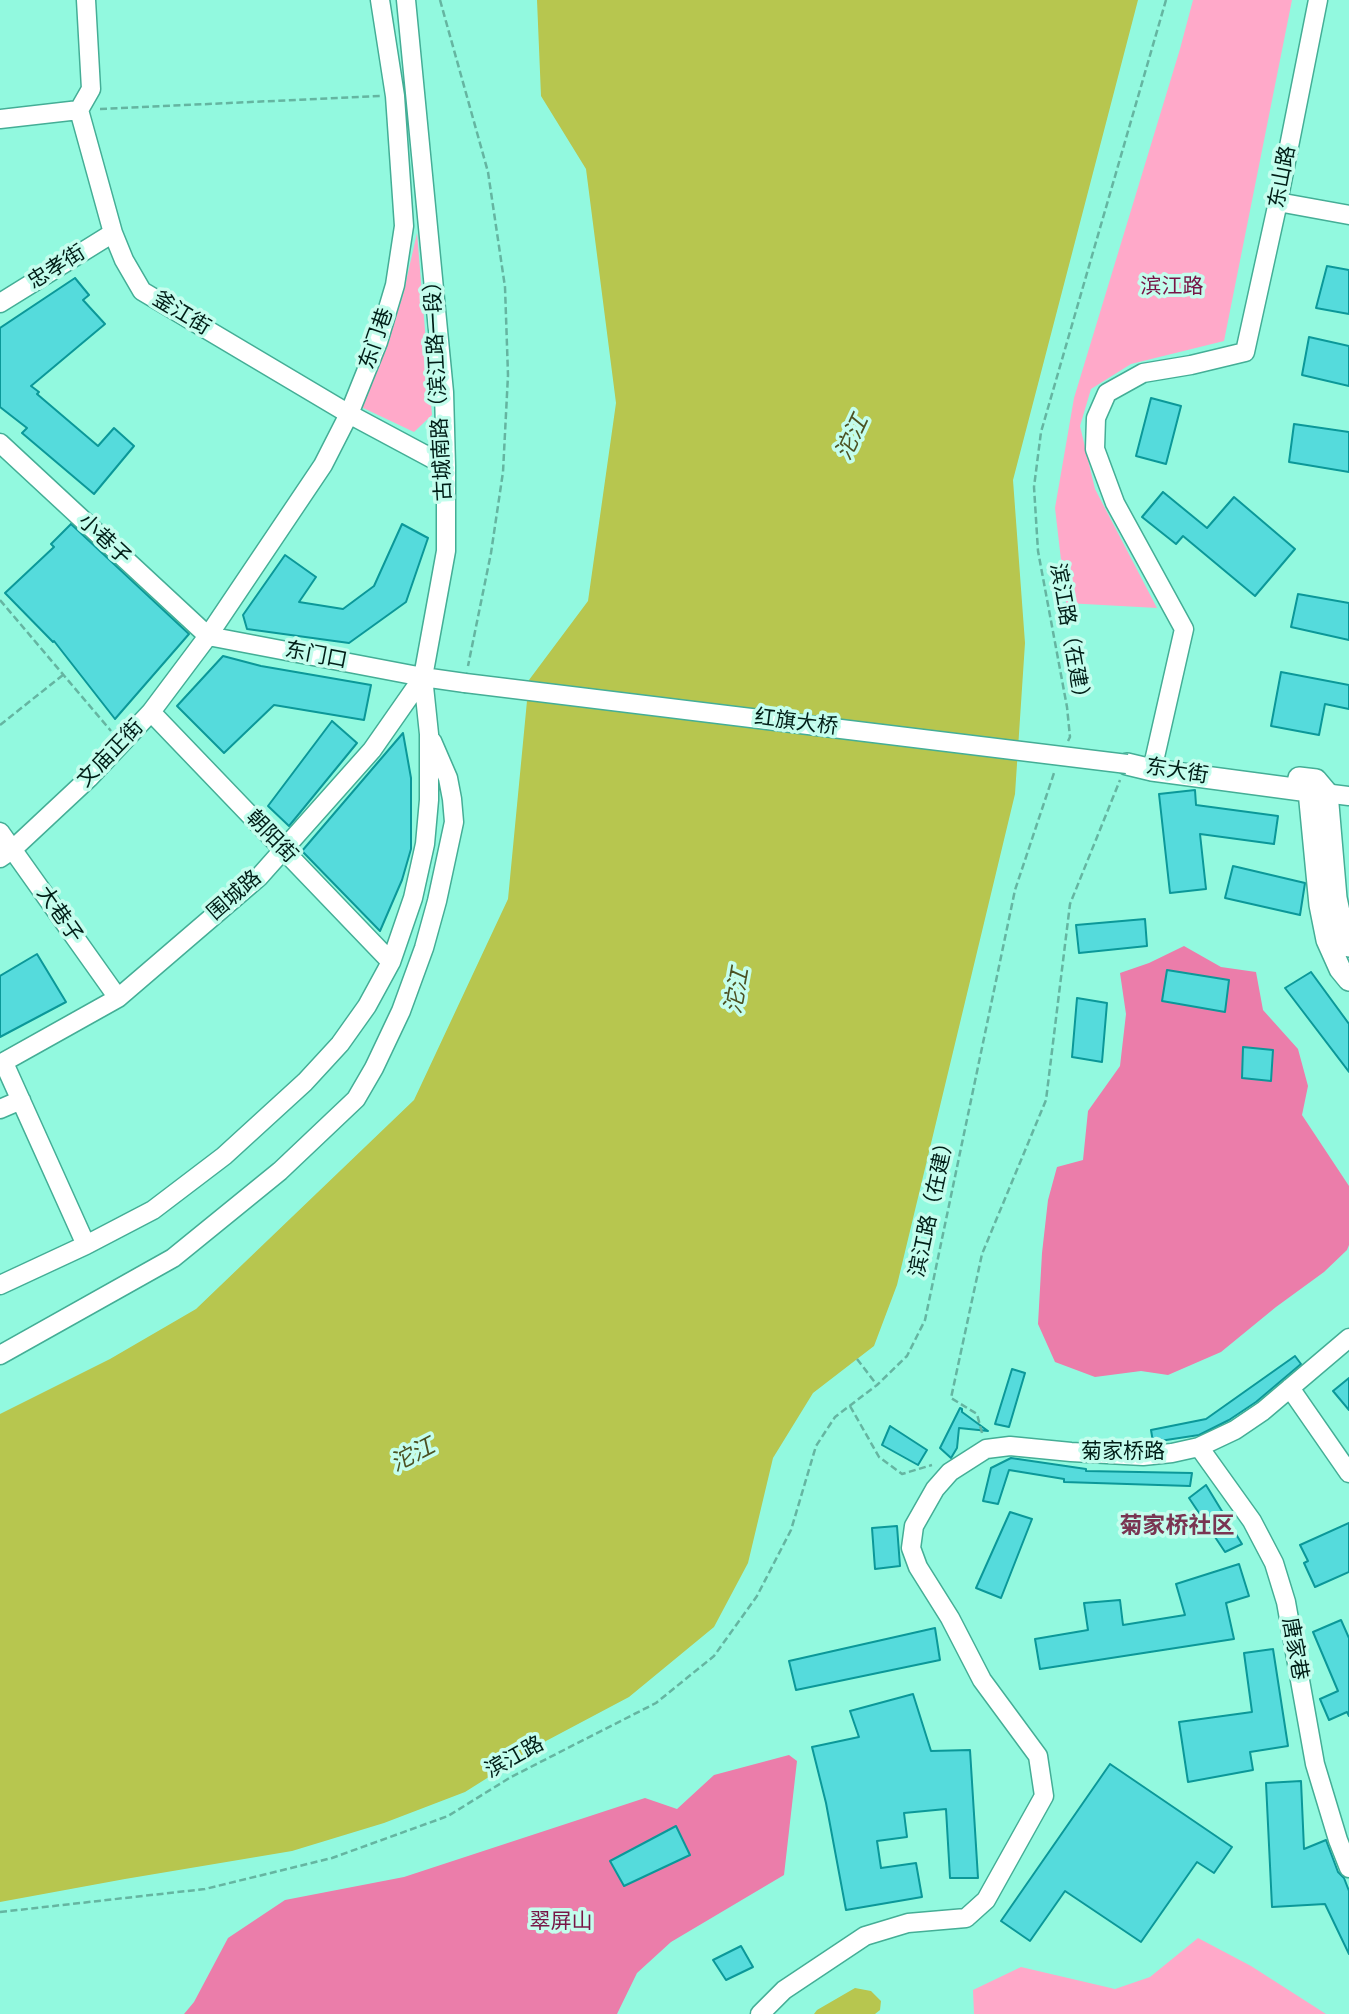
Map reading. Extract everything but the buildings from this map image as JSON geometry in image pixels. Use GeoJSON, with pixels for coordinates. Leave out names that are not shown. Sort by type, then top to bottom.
{"type":"FeatureCollection","features":[{"type":"Feature","properties":{"kind":"main road","name":"东大街"},"geometry":{"type":"LineString","coordinates":[[1127,764],[1153,764],[1318,792]]}},
{"type":"Feature","properties":{"kind":"main road"},"geometry":{"type":"LineString","coordinates":[[1318,792],[1336,898],[1349,946]]}},
{"type":"Feature","properties":{"kind":"main road"},"geometry":{"type":"LineString","coordinates":[[1318,792],[1320,905],[1327,940],[1340,969],[1349,980]]}},
{"type":"Feature","properties":{"kind":"street"},"geometry":{"type":"LineString","coordinates":[[0,119],[79,110],[91,89],[86,0]]}},
{"type":"Feature","properties":{"kind":"street","name":"东门巷"},"geometry":{"type":"LineString","coordinates":[[208,636],[323,466],[349,414],[378,341],[391,296],[404,226],[395,96],[380,0]]}},
{"type":"Feature","properties":{"kind":"street","name":"古城南路（滨江路一段）"},"geometry":{"type":"LineString","coordinates":[[0,1285],[153,1210],[224,1156],[295,1091],[340,1044],[367,1006],[391,962],[412,898],[425,844],[429,800],[429,734],[423,677],[446,551],[446,466],[444,392],[407,0]]}},
{"type":"Feature","properties":{"kind":"street","name":"东山路"},"geometry":{"type":"LineString","coordinates":[[1153,764],[1184,629],[1115,503],[1096,449],[1096,418],[1107,393],[1143,373],[1245,352],[1279,202],[1318,0]]}},
{"type":"Feature","properties":{"kind":"street","name":"釜江街"},"geometry":{"type":"LineString","coordinates":[[79,110],[113,233],[124,260],[142,291],[349,414],[446,466]]}},
{"type":"Feature","properties":{"kind":"street"},"geometry":{"type":"LineString","coordinates":[[1279,202],[1349,215]]}},
{"type":"Feature","properties":{"kind":"street","name":"忠孝街"},"geometry":{"type":"LineString","coordinates":[[0,303],[113,233]]}},
{"type":"Feature","properties":{"kind":"street","name":"小巷子"},"geometry":{"type":"LineString","coordinates":[[0,443],[208,636]]}},
{"type":"Feature","properties":{"kind":"street","name":"东门口"},"geometry":{"type":"LineString","coordinates":[[208,636],[465,683]]}},
{"type":"Feature","properties":{"kind":"street","name":"文庙正街"},"geometry":{"type":"LineString","coordinates":[[7,854],[122,744],[151,712],[208,636]]}},
{"type":"Feature","properties":{"kind":"street","name":"围城路"},"geometry":{"type":"LineString","coordinates":[[2,1063],[118,998],[259,877],[372,750],[423,677]]}},
{"type":"Feature","properties":{"kind":"street","name":"红旗大桥"},"geometry":{"type":"LineString","coordinates":[[465,683],[1127,764]]}},
{"type":"Feature","properties":{"kind":"street","name":"朝阳街"},"geometry":{"type":"LineString","coordinates":[[151,712],[391,962]]}},
{"type":"Feature","properties":{"kind":"street"},"geometry":{"type":"LineString","coordinates":[[0,1354],[173,1258],[280,1171],[356,1099],[401,1012],[424,948],[454,822],[448,778],[429,734]]}},
{"type":"Feature","properties":{"kind":"street"},"geometry":{"type":"LineString","coordinates":[[1318,792],[1349,796]]}},
{"type":"Feature","properties":{"kind":"street","name":"大巷子"},"geometry":{"type":"LineString","coordinates":[[0,832],[7,854],[118,998]]}},
{"type":"Feature","properties":{"kind":"street"},"geometry":{"type":"LineString","coordinates":[[2,1063],[86,1245]]}},
{"type":"Feature","properties":{"kind":"street"},"geometry":{"type":"LineString","coordinates":[[0,1109],[21,1100]]}},
{"type":"Feature","properties":{"kind":"street","name":"菊家桥路"},"geometry":{"type":"LineString","coordinates":[[986,1449],[1010,1446],[1143,1456],[1199,1447],[1235,1430],[1263,1411],[1349,1338]]}},
{"type":"Feature","properties":{"kind":"street"},"geometry":{"type":"LineString","coordinates":[[1290,1388],[1349,1474]]}},
{"type":"Feature","properties":{"kind":"street","name":"唐家巷"},"geometry":{"type":"LineString","coordinates":[[1199,1447],[1252,1521],[1274,1563],[1286,1602],[1315,1764],[1349,1868]]}},
{"type":"Feature","properties":{"kind":"street"},"geometry":{"type":"LineString","coordinates":[[760,2014],[784,1990],[864,1936],[908,1923],[966,1918],[986,1900],[1044,1796],[1038,1756],[982,1681],[950,1618],[918,1567],[911,1548],[914,1527],[935,1489],[950,1472],[986,1449]]}},
{"type":"Feature","properties":{"kind":"path"},"geometry":{"type":"LineString","coordinates":[[440,0],[488,172],[505,287],[508,375],[503,472],[491,553],[465,683]]}},
{"type":"Feature","properties":{"kind":"path","name":"滨江路（在建）"},"geometry":{"type":"LineString","coordinates":[[1065,748],[1069,737],[1067,707],[1038,551],[1034,487],[1041,432],[1166,0]]}},
{"type":"Feature","properties":{"kind":"path"},"geometry":{"type":"LineString","coordinates":[[79,110],[395,96]]}},
{"type":"Feature","properties":{"kind":"path"},"geometry":{"type":"LineString","coordinates":[[0,600],[122,744]]}},
{"type":"Feature","properties":{"kind":"path"},"geometry":{"type":"LineString","coordinates":[[0,725],[63,675]]}},
{"type":"Feature","properties":{"kind":"path"},"geometry":{"type":"LineString","coordinates":[[986,1449],[977,1414],[951,1398],[982,1254],[1046,1100],[1070,904],[1127,764]]}},
{"type":"Feature","properties":{"kind":"path","name":"滨江路（在建）"},"geometry":{"type":"LineString","coordinates":[[877,1385],[906,1356],[925,1320],[1016,891],[1055,771]]}},
{"type":"Feature","properties":{"kind":"path"},"geometry":{"type":"LineString","coordinates":[[857,1359],[877,1385]]}},
{"type":"Feature","properties":{"kind":"path","name":"滨江路"},"geometry":{"type":"LineString","coordinates":[[0,1912],[205,1888],[332,1858],[448,1816],[511,1777],[656,1703],[714,1656],[757,1596],[791,1530],[816,1446],[835,1417],[877,1385]]}},
{"type":"Feature","properties":{"kind":"path"},"geometry":{"type":"LineString","coordinates":[[850,1406],[878,1457],[902,1474],[938,1464]]}},
{"type":"Feature","properties":{"kind":"green space","name":"滨江路"},"geometry":{"type":"Polygon","coordinates":[[[1193,0],[1292,0],[1224,341],[1131,364],[1091,389],[1080,426],[1095,489],[1157,608],[1066,603],[1055,508],[1074,398],[1193,0]]]}},
{"type":"Feature","properties":{"kind":"green space"},"geometry":{"type":"Polygon","coordinates":[[[417,233],[432,415],[414,432],[359,406],[402,299],[417,233]]]}},
{"type":"Feature","properties":{"kind":"green space"},"geometry":{"type":"Polygon","coordinates":[[[1184,946],[1221,967],[1256,972],[1263,1010],[1298,1049],[1308,1086],[1302,1115],[1349,1186],[1349,1245],[1324,1272],[1221,1352],[1168,1375],[1141,1371],[1095,1377],[1055,1362],[1038,1324],[1048,1200],[1057,1167],[1083,1160],[1088,1111],[1120,1066],[1126,1014],[1120,973],[1184,946]]]}},
{"type":"Feature","properties":{"kind":"green space","name":"翠屏山"},"geometry":{"type":"Polygon","coordinates":[[[789,1755],[797,1761],[784,1875],[671,1942],[637,1973],[617,2014],[184,2014],[194,2002],[228,1938],[285,1900],[404,1877],[645,1798],[677,1809],[714,1775],[789,1755]]]}},
{"type":"Feature","properties":{"kind":"green space"},"geometry":{"type":"Polygon","coordinates":[[[1198,1938],[1251,1966],[1326,2014],[974,2014],[973,1990],[1021,1967],[1115,1989],[1150,1977],[1198,1938]]]}},
{"type":"Feature","properties":{"kind":"water","name":"沱江"},"geometry":{"type":"Polygon","coordinates":[[[537,0],[1138,0],[1013,480],[1025,643],[1015,794],[897,1285],[874,1346],[813,1393],[773,1458],[748,1563],[714,1627],[629,1697],[546,1741],[465,1792],[384,1823],[292,1851],[0,1902],[0,1414],[110,1359],[196,1309],[414,1100],[508,899],[529,680],[588,601],[616,403],[586,169],[541,96],[537,0]]]}},
{"type":"Feature","properties":{"kind":"water"},"geometry":{"type":"Polygon","coordinates":[[[855,1988],[871,1991],[881,2001],[880,2010],[875,2014],[814,2014],[817,2010],[855,1988]]]}},
{"type":"Feature","properties":{"kind":"district","name":"菊家桥社区"},"geometry":{"type":"Point","coordinates":[1177,1527]}}]}
